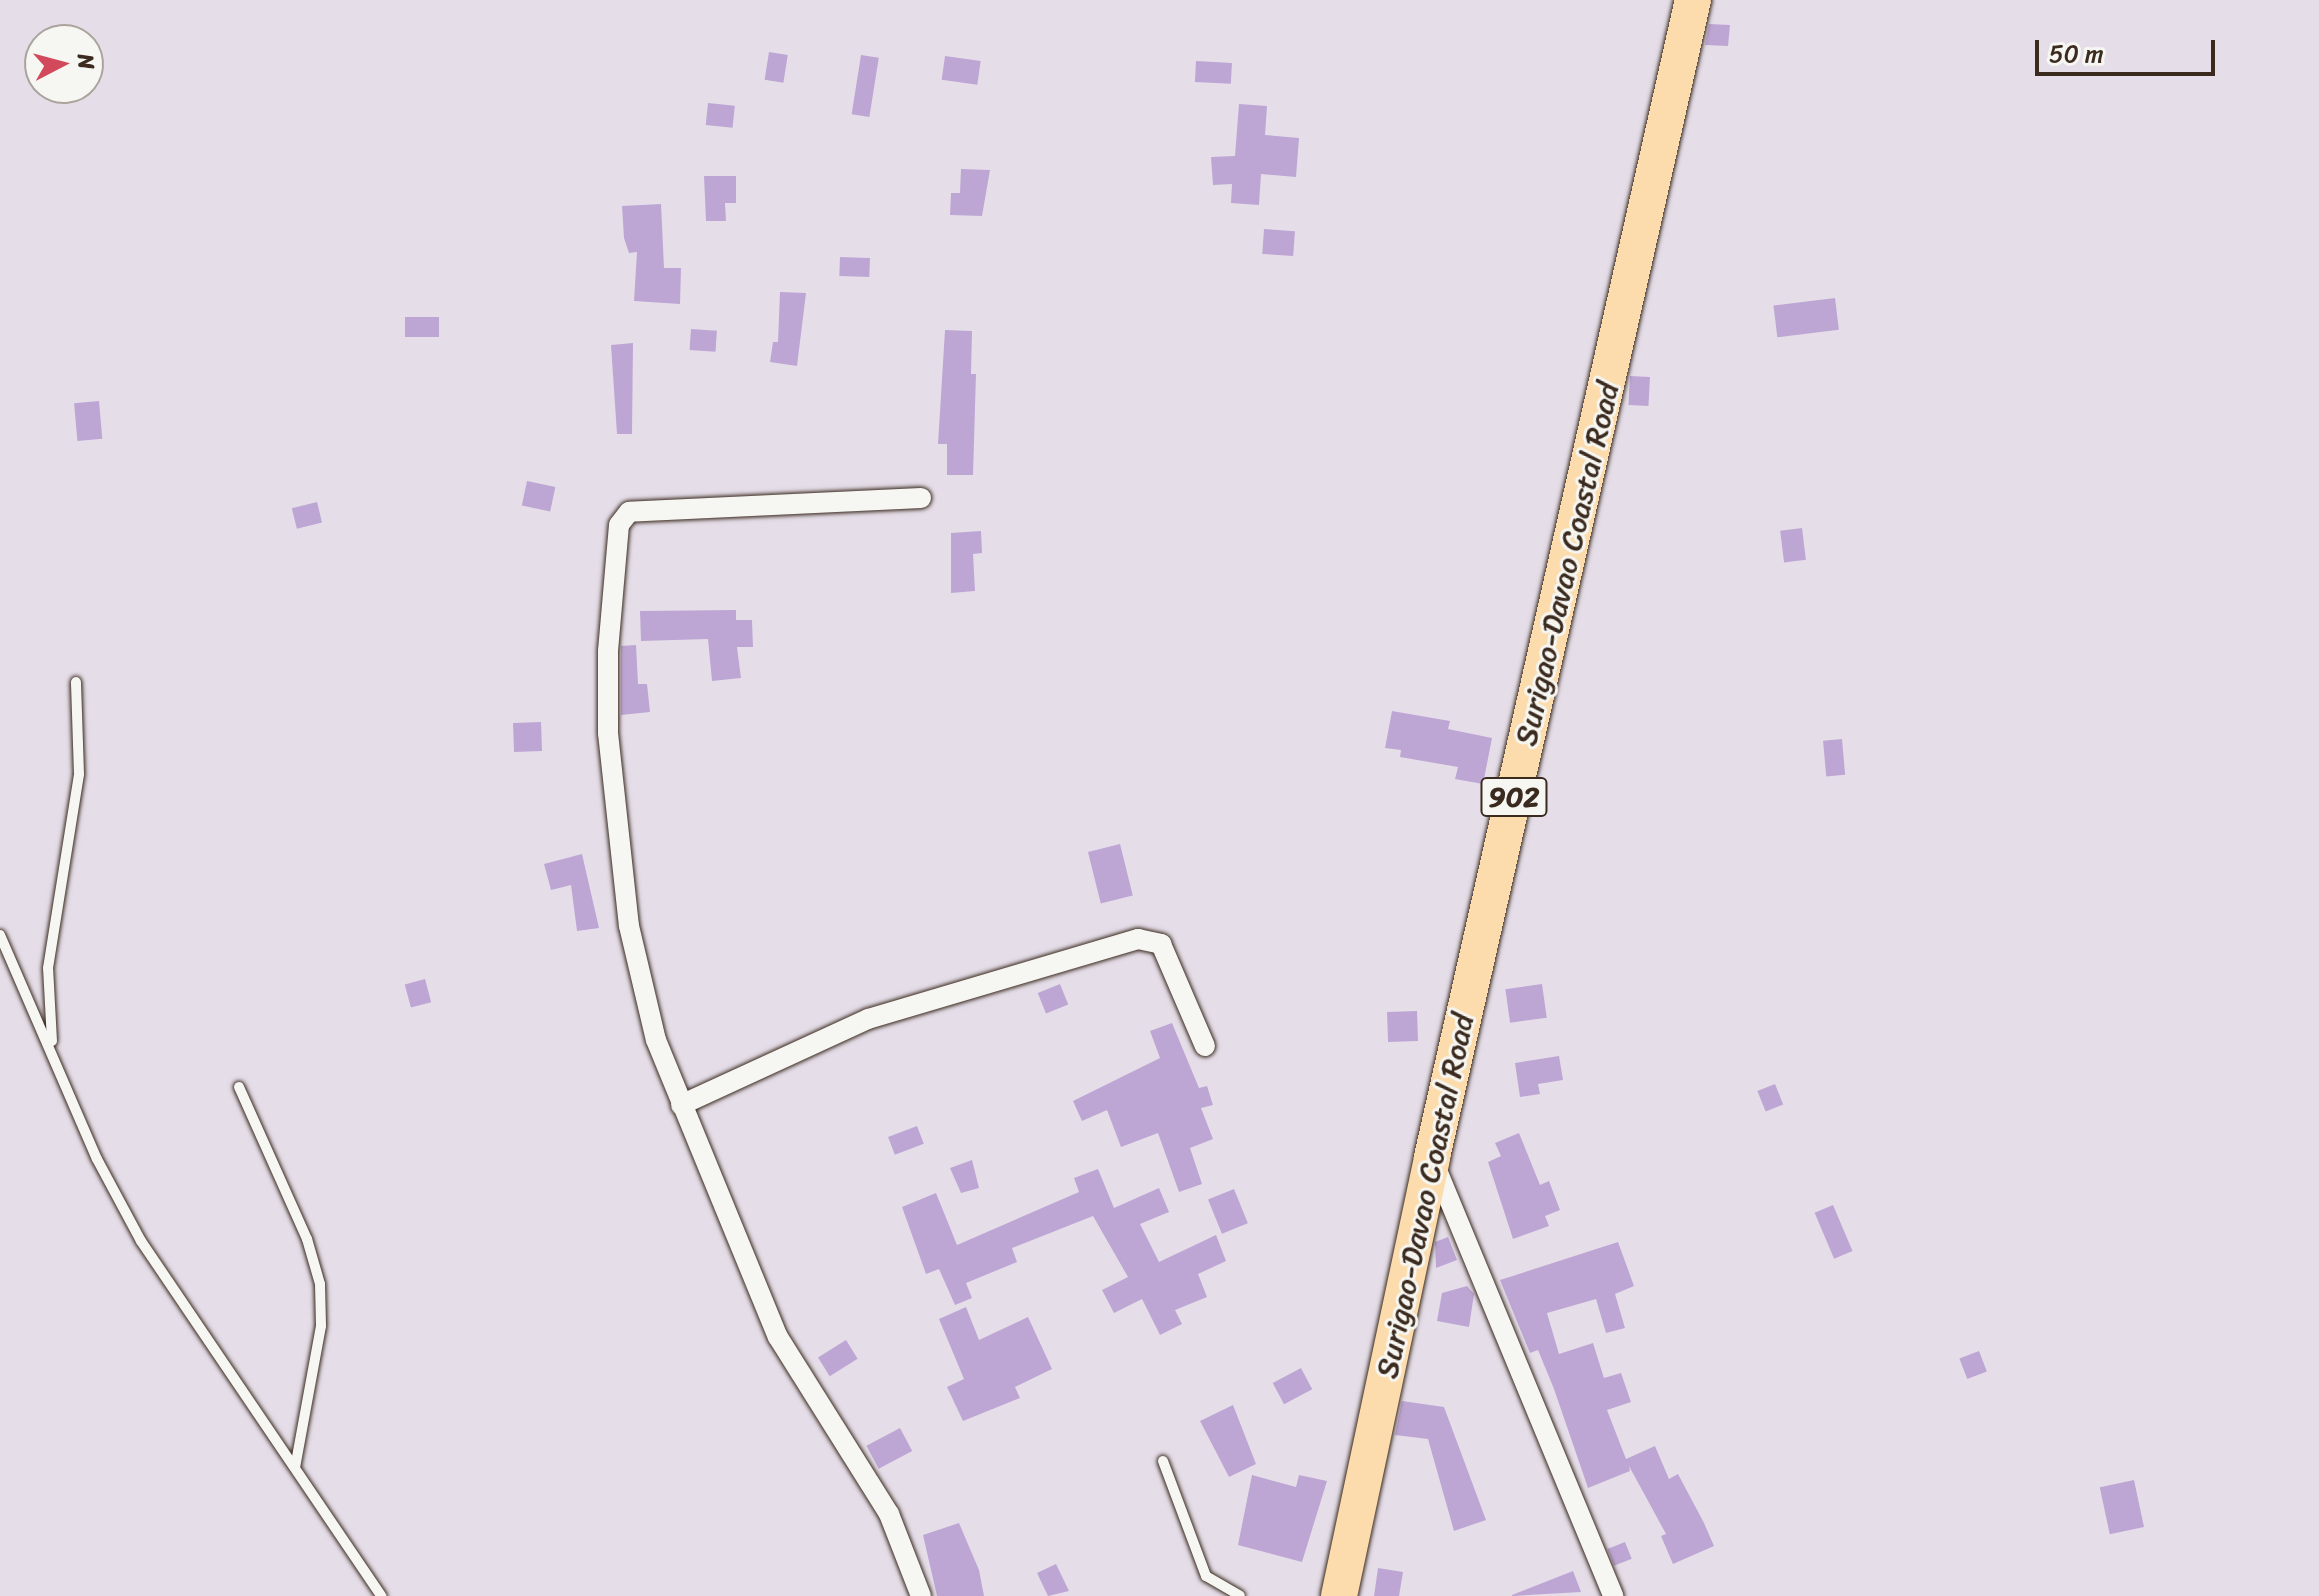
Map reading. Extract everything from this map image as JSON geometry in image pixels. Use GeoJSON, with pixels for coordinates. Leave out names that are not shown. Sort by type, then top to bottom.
{"type":"FeatureCollection","features":[{"type":"Feature","properties":{"kind":"highway","name":"Surigao-Davao Coastal Road"},"geometry":{"type":"LineString","coordinates":[[1339,1596],[1432,1157],[1693,0]]}},
{"type":"Feature","properties":{"kind":"street"},"geometry":{"type":"LineString","coordinates":[[921,498],[647,509],[621,520],[608,651],[608,733],[617,825],[640,981],[681,1105],[778,1337],[889,1514],[921,1596]]}},
{"type":"Feature","properties":{"kind":"street"},"geometry":{"type":"LineString","coordinates":[[681,1105],[868,1019],[1138,939],[1161,944],[1205,1046]]}},
{"type":"Feature","properties":{"kind":"street"},"geometry":{"type":"LineString","coordinates":[[1432,1157],[1613,1596]]}},
{"type":"Feature","properties":{"kind":"lane"},"geometry":{"type":"LineString","coordinates":[[52,1046],[48,968],[79,774],[76,682]]}},
{"type":"Feature","properties":{"kind":"lane"},"geometry":{"type":"LineString","coordinates":[[0,935],[52,1046],[97,1159],[141,1241],[381,1596]]}},
{"type":"Feature","properties":{"kind":"lane"},"geometry":{"type":"LineString","coordinates":[[239,1087],[302,1225],[320,1284],[320,1338],[295,1468]]}},
{"type":"Feature","properties":{"kind":"lane"},"geometry":{"type":"LineString","coordinates":[[1163,1461],[1206,1576],[1240,1596]]}},
{"type":"Feature","properties":{"kind":"building"},"geometry":{"type":"Polygon","coordinates":[[[1709,24],[1730,25],[1728,46],[1705,45],[1709,24]]]}},
{"type":"Feature","properties":{"kind":"building"},"geometry":{"type":"Polygon","coordinates":[[[769,52],[788,55],[783,83],[765,80],[769,52]]]}},
{"type":"Feature","properties":{"kind":"building"},"geometry":{"type":"Polygon","coordinates":[[[861,55],[879,58],[869,117],[852,114],[861,55]]]}},
{"type":"Feature","properties":{"kind":"building"},"geometry":{"type":"Polygon","coordinates":[[[945,56],[981,61],[977,85],[942,80],[945,56]]]}},
{"type":"Feature","properties":{"kind":"building"},"geometry":{"type":"Polygon","coordinates":[[[1196,61],[1232,63],[1231,84],[1195,82],[1196,61]]]}},
{"type":"Feature","properties":{"kind":"building"},"geometry":{"type":"Polygon","coordinates":[[[708,103],[735,106],[733,128],[706,125],[708,103]]]}},
{"type":"Feature","properties":{"kind":"building"},"geometry":{"type":"Polygon","coordinates":[[[1239,104],[1267,106],[1265,135],[1299,138],[1296,177],[1261,174],[1259,205],[1231,203],[1232,184],[1213,185],[1211,157],[1235,156],[1239,104]]]}},
{"type":"Feature","properties":{"kind":"building"},"geometry":{"type":"Polygon","coordinates":[[[961,169],[990,170],[982,216],[950,215],[951,193],[960,193],[961,169]]]}},
{"type":"Feature","properties":{"kind":"building"},"geometry":{"type":"Polygon","coordinates":[[[704,176],[736,176],[736,203],[725,203],[726,221],[706,221],[704,176]]]}},
{"type":"Feature","properties":{"kind":"building"},"geometry":{"type":"Polygon","coordinates":[[[661,204],[664,268],[681,268],[680,304],[634,301],[637,252],[629,253],[624,238],[622,206],[661,204]]]}},
{"type":"Feature","properties":{"kind":"building"},"geometry":{"type":"Polygon","coordinates":[[[1264,229],[1295,231],[1293,256],[1262,254],[1264,229]]]}},
{"type":"Feature","properties":{"kind":"building"},"geometry":{"type":"Polygon","coordinates":[[[840,257],[870,258],[869,277],[839,276],[840,257]]]}},
{"type":"Feature","properties":{"kind":"building"},"geometry":{"type":"Polygon","coordinates":[[[780,292],[806,293],[797,366],[770,362],[773,342],[778,342],[780,292]]]}},
{"type":"Feature","properties":{"kind":"building"},"geometry":{"type":"Polygon","coordinates":[[[1835,298],[1839,330],[1777,337],[1773,306],[1835,298]]]}},
{"type":"Feature","properties":{"kind":"building"},"geometry":{"type":"Polygon","coordinates":[[[405,317],[439,317],[439,337],[405,337],[405,317]]]}},
{"type":"Feature","properties":{"kind":"building"},"geometry":{"type":"Polygon","coordinates":[[[691,329],[717,331],[715,352],[690,350],[691,329]]]}},
{"type":"Feature","properties":{"kind":"building"},"geometry":{"type":"Polygon","coordinates":[[[945,330],[972,331],[971,374],[976,374],[973,475],[947,475],[947,444],[938,444],[945,330]]]}},
{"type":"Feature","properties":{"kind":"building"},"geometry":{"type":"Polygon","coordinates":[[[633,343],[632,434],[617,434],[611,345],[633,343]]]}},
{"type":"Feature","properties":{"kind":"building"},"geometry":{"type":"Polygon","coordinates":[[[1630,376],[1650,377],[1648,406],[1628,405],[1630,376]]]}},
{"type":"Feature","properties":{"kind":"building"},"geometry":{"type":"Polygon","coordinates":[[[99,401],[102,439],[77,441],[74,403],[99,401]]]}},
{"type":"Feature","properties":{"kind":"building"},"geometry":{"type":"Polygon","coordinates":[[[527,481],[555,487],[550,511],[522,505],[527,481]]]}},
{"type":"Feature","properties":{"kind":"building"},"geometry":{"type":"Polygon","coordinates":[[[317,502],[322,522],[297,529],[292,508],[317,502]]]}},
{"type":"Feature","properties":{"kind":"building"},"geometry":{"type":"Polygon","coordinates":[[[1802,528],[1806,560],[1784,562],[1780,531],[1802,528]]]}},
{"type":"Feature","properties":{"kind":"building"},"geometry":{"type":"Polygon","coordinates":[[[981,531],[982,553],[973,554],[975,591],[951,593],[951,533],[981,531]]]}},
{"type":"Feature","properties":{"kind":"building"},"geometry":{"type":"Polygon","coordinates":[[[736,610],[736,620],[752,620],[753,647],[737,647],[741,678],[712,681],[708,639],[641,641],[640,611],[736,610]]]}},
{"type":"Feature","properties":{"kind":"building"},"geometry":{"type":"Polygon","coordinates":[[[636,645],[638,684],[647,684],[650,712],[621,715],[621,646],[636,645]]]}},
{"type":"Feature","properties":{"kind":"building"},"geometry":{"type":"Polygon","coordinates":[[[1392,711],[1450,721],[1448,729],[1492,738],[1483,784],[1455,779],[1458,767],[1400,757],[1401,750],[1385,748],[1392,711]]]}},
{"type":"Feature","properties":{"kind":"building"},"geometry":{"type":"Polygon","coordinates":[[[541,722],[542,751],[514,752],[513,723],[541,722]]]}},
{"type":"Feature","properties":{"kind":"building"},"geometry":{"type":"Polygon","coordinates":[[[1842,739],[1845,775],[1826,777],[1823,741],[1842,739]]]}},
{"type":"Feature","properties":{"kind":"building"},"geometry":{"type":"Polygon","coordinates":[[[1120,844],[1133,895],[1101,903],[1088,852],[1120,844]]]}},
{"type":"Feature","properties":{"kind":"building"},"geometry":{"type":"Polygon","coordinates":[[[582,854],[599,928],[577,931],[571,885],[551,890],[544,864],[582,854]]]}},
{"type":"Feature","properties":{"kind":"building"},"geometry":{"type":"Polygon","coordinates":[[[425,979],[431,1002],[411,1008],[405,984],[425,979]]]}},
{"type":"Feature","properties":{"kind":"building"},"geometry":{"type":"Polygon","coordinates":[[[1060,984],[1068,1004],[1046,1013],[1038,993],[1060,984]]]}},
{"type":"Feature","properties":{"kind":"building"},"geometry":{"type":"Polygon","coordinates":[[[1542,984],[1547,1018],[1510,1023],[1505,989],[1542,984]]]}},
{"type":"Feature","properties":{"kind":"building"},"geometry":{"type":"Polygon","coordinates":[[[1417,1011],[1418,1041],[1388,1042],[1387,1012],[1417,1011]]]}},
{"type":"Feature","properties":{"kind":"building"},"geometry":{"type":"Polygon","coordinates":[[[1172,1023],[1199,1088],[1207,1086],[1213,1105],[1201,1108],[1213,1139],[1190,1148],[1202,1184],[1179,1192],[1158,1133],[1121,1147],[1107,1110],[1082,1121],[1073,1101],[1160,1058],[1150,1031],[1172,1023]]]}},
{"type":"Feature","properties":{"kind":"building"},"geometry":{"type":"Polygon","coordinates":[[[1559,1056],[1563,1080],[1538,1084],[1540,1094],[1520,1097],[1515,1063],[1559,1056]]]}},
{"type":"Feature","properties":{"kind":"building"},"geometry":{"type":"Polygon","coordinates":[[[1775,1084],[1783,1104],[1766,1112],[1757,1091],[1775,1084]]]}},
{"type":"Feature","properties":{"kind":"building"},"geometry":{"type":"Polygon","coordinates":[[[917,1126],[924,1144],[895,1155],[888,1137],[917,1126]]]}},
{"type":"Feature","properties":{"kind":"building"},"geometry":{"type":"Polygon","coordinates":[[[1519,1133],[1540,1185],[1549,1181],[1560,1210],[1545,1216],[1549,1226],[1513,1239],[1488,1162],[1501,1156],[1495,1143],[1519,1133]]]}},
{"type":"Feature","properties":{"kind":"building"},"geometry":{"type":"Polygon","coordinates":[[[972,1160],[979,1188],[961,1193],[950,1168],[972,1160]]]}},
{"type":"Feature","properties":{"kind":"building"},"geometry":{"type":"Polygon","coordinates":[[[1098,1169],[1114,1208],[1159,1188],[1169,1212],[1140,1224],[1159,1262],[1216,1235],[1226,1261],[1198,1274],[1207,1297],[1175,1310],[1182,1324],[1160,1335],[1142,1299],[1114,1313],[1102,1290],[1128,1277],[1093,1216],[1012,1248],[1017,1262],[966,1283],[972,1298],[955,1305],[939,1269],[926,1274],[902,1207],[936,1193],[957,1245],[1079,1192],[1074,1178],[1098,1169]]]}},
{"type":"Feature","properties":{"kind":"building"},"geometry":{"type":"Polygon","coordinates":[[[1234,1189],[1248,1223],[1222,1234],[1208,1199],[1234,1189]]]}},
{"type":"Feature","properties":{"kind":"building"},"geometry":{"type":"Polygon","coordinates":[[[1833,1205],[1853,1251],[1834,1259],[1815,1213],[1833,1205]]]}},
{"type":"Feature","properties":{"kind":"building"},"geometry":{"type":"Polygon","coordinates":[[[1448,1237],[1457,1260],[1436,1268],[1435,1242],[1448,1237]]]}},
{"type":"Feature","properties":{"kind":"building"},"geometry":{"type":"Polygon","coordinates":[[[1618,1242],[1634,1286],[1615,1294],[1625,1328],[1606,1333],[1596,1299],[1547,1313],[1559,1354],[1593,1343],[1604,1378],[1621,1373],[1631,1402],[1607,1410],[1626,1459],[1655,1446],[1669,1479],[1678,1474],[1704,1523],[1714,1546],[1673,1564],[1661,1536],[1666,1534],[1629,1466],[1630,1471],[1588,1488],[1538,1350],[1530,1353],[1500,1280],[1618,1242]]]}},
{"type":"Feature","properties":{"kind":"building"},"geometry":{"type":"Polygon","coordinates":[[[1467,1286],[1474,1294],[1469,1327],[1437,1321],[1442,1293],[1467,1286]]]}},
{"type":"Feature","properties":{"kind":"building"},"geometry":{"type":"Polygon","coordinates":[[[966,1307],[979,1340],[1028,1317],[1052,1369],[1015,1387],[1020,1398],[963,1421],[947,1387],[964,1379],[939,1319],[966,1307]]]}},
{"type":"Feature","properties":{"kind":"building"},"geometry":{"type":"Polygon","coordinates":[[[846,1340],[858,1359],[830,1376],[818,1357],[846,1340]]]}},
{"type":"Feature","properties":{"kind":"building"},"geometry":{"type":"Polygon","coordinates":[[[1979,1351],[1987,1372],[1967,1379],[1959,1359],[1979,1351]]]}},
{"type":"Feature","properties":{"kind":"building"},"geometry":{"type":"Polygon","coordinates":[[[1301,1368],[1312,1389],[1284,1404],[1273,1383],[1301,1368]]]}},
{"type":"Feature","properties":{"kind":"building"},"geometry":{"type":"Polygon","coordinates":[[[1402,1401],[1444,1407],[1486,1520],[1454,1531],[1428,1439],[1395,1435],[1402,1401]]]}},
{"type":"Feature","properties":{"kind":"building"},"geometry":{"type":"Polygon","coordinates":[[[1233,1405],[1256,1464],[1229,1477],[1200,1421],[1233,1405]]]}},
{"type":"Feature","properties":{"kind":"building"},"geometry":{"type":"Polygon","coordinates":[[[900,1428],[912,1451],[879,1469],[866,1446],[900,1428]]]}},
{"type":"Feature","properties":{"kind":"building"},"geometry":{"type":"Polygon","coordinates":[[[1252,1475],[1296,1487],[1299,1475],[1327,1481],[1302,1562],[1238,1545],[1252,1475]]]}},
{"type":"Feature","properties":{"kind":"building"},"geometry":{"type":"Polygon","coordinates":[[[2134,1480],[2144,1527],[2110,1534],[2100,1487],[2134,1480]]]}},
{"type":"Feature","properties":{"kind":"building"},"geometry":{"type":"Polygon","coordinates":[[[959,1523],[979,1570],[984,1596],[937,1596],[923,1535],[959,1523]]]}},
{"type":"Feature","properties":{"kind":"building"},"geometry":{"type":"Polygon","coordinates":[[[1625,1542],[1632,1559],[1614,1566],[1607,1549],[1625,1542]]]}},
{"type":"Feature","properties":{"kind":"building"},"geometry":{"type":"Polygon","coordinates":[[[1056,1564],[1069,1591],[1048,1596],[1037,1573],[1056,1564]]]}},
{"type":"Feature","properties":{"kind":"building"},"geometry":{"type":"Polygon","coordinates":[[[1378,1568],[1403,1572],[1399,1596],[1374,1596],[1378,1568]]]}},
{"type":"Feature","properties":{"kind":"building"},"geometry":{"type":"Polygon","coordinates":[[[1573,1571],[1581,1592],[1512,1596],[1512,1595],[1573,1571]]]}}]}
